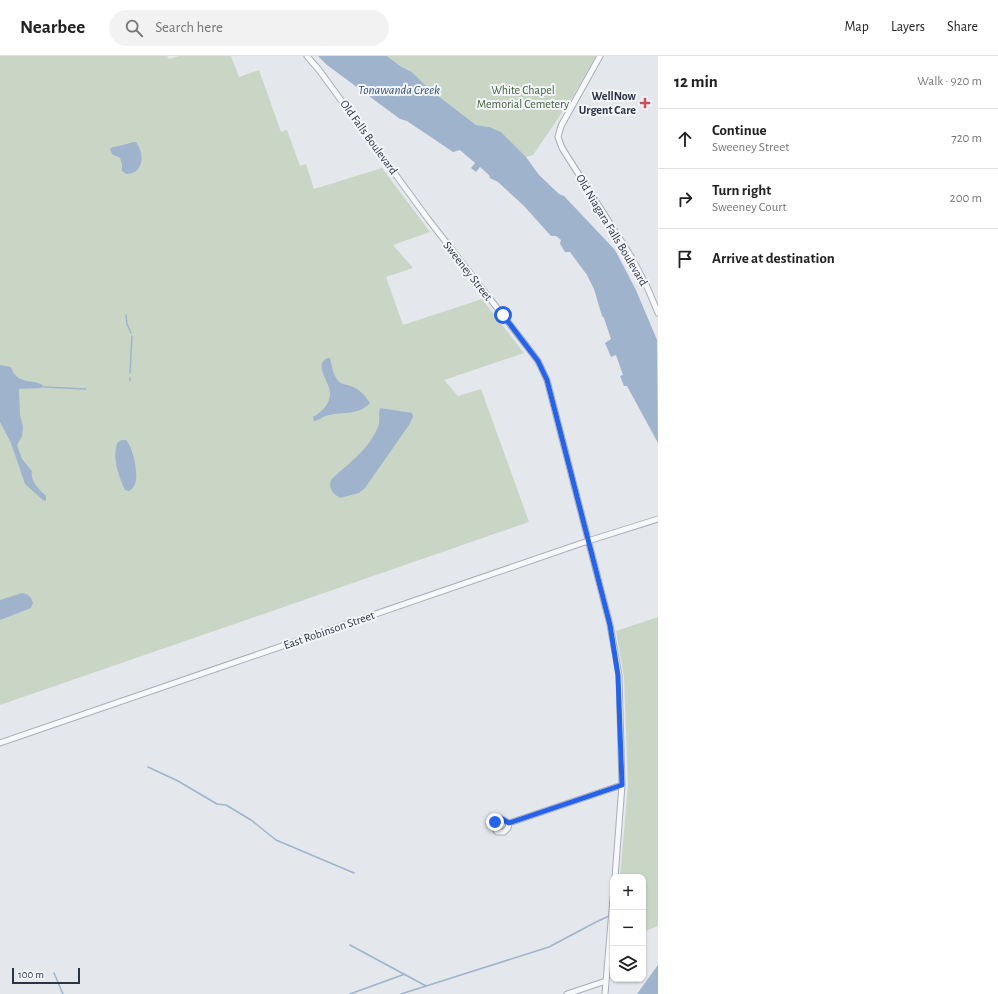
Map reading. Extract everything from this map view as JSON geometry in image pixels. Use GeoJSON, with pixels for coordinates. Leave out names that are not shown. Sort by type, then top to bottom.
{"type":"FeatureCollection","features":[{"type":"Feature","properties":{"kind":"street","name":"Old Falls Boulevard"},"geometry":{"type":"LineString","coordinates":[[307,56],[319,70],[428,219]]}},
{"type":"Feature","properties":{"kind":"street","name":"Old Niagara Falls Boulevard"},"geometry":{"type":"LineString","coordinates":[[600,56],[561,126],[558,137],[562,148],[632,258],[658,313]]}},
{"type":"Feature","properties":{"kind":"street","name":"Sweeney Street"},"geometry":{"type":"LineString","coordinates":[[428,219],[538,361],[547,380],[610,625],[618,675],[622,785],[615,874]]}},
{"type":"Feature","properties":{"kind":"street","name":"East Robinson Street"},"geometry":{"type":"LineString","coordinates":[[0,743],[588,541],[658,519]]}},
{"type":"Feature","properties":{"kind":"street"},"geometry":{"type":"LineString","coordinates":[[509,823],[622,785]]}},
{"type":"Feature","properties":{"kind":"street"},"geometry":{"type":"LineString","coordinates":[[605,994],[612,910]]}},
{"type":"Feature","properties":{"kind":"street"},"geometry":{"type":"LineString","coordinates":[[567,994],[606,981]]}},
{"type":"Feature","properties":{"kind":"green space"},"geometry":{"type":"Polygon","coordinates":[[[0,56],[167,56],[169,59],[179,56],[231,56],[239,77],[259,70],[281,132],[287,130],[300,166],[306,164],[314,189],[382,168],[430,232],[393,245],[413,268],[386,277],[403,325],[482,299],[524,353],[444,380],[458,396],[481,389],[529,522],[0,705],[0,56]]]}},
{"type":"Feature","properties":{"kind":"green space","name":"White Chapel Memorial Cemetery"},"geometry":{"type":"Polygon","coordinates":[[[387,56],[596,56],[572,98],[533,155],[526,157],[489,127],[476,125],[428,88],[412,72],[400,66],[387,56]]]}},
{"type":"Feature","properties":{"kind":"green space"},"geometry":{"type":"Polygon","coordinates":[[[658,617],[658,926],[646,931],[646,874],[620,874],[628,785],[624,677],[616,631],[658,617]]]}},
{"type":"Feature","properties":{"kind":"water","name":"Tonawanda Creek"},"geometry":{"type":"Polygon","coordinates":[[[318,56],[387,56],[400,66],[412,72],[428,88],[476,125],[489,127],[501,132],[526,157],[539,175],[559,194],[564,196],[615,250],[636,290],[657,340],[658,443],[627,386],[624,386],[620,376],[623,375],[616,355],[611,357],[605,343],[611,339],[594,289],[587,275],[570,252],[565,252],[560,244],[561,240],[556,236],[551,236],[524,206],[498,182],[490,178],[489,175],[480,167],[476,172],[471,168],[475,163],[460,150],[453,152],[407,121],[400,119],[327,65],[318,56]]]}},
{"type":"Feature","properties":{"kind":"water"},"geometry":{"type":"Polygon","coordinates":[[[136,142],[141,152],[141,162],[136,171],[126,174],[122,171],[120,158],[112,154],[110,149],[136,142]]]}},
{"type":"Feature","properties":{"kind":"water"},"geometry":{"type":"Polygon","coordinates":[[[330,358],[334,374],[339,382],[357,389],[370,403],[361,410],[329,415],[314,421],[313,417],[320,413],[325,407],[330,396],[329,388],[322,368],[322,364],[330,358]]]}},
{"type":"Feature","properties":{"kind":"water"},"geometry":{"type":"Polygon","coordinates":[[[0,365],[11,367],[16,376],[19,378],[44,386],[41,388],[19,389],[20,415],[23,427],[22,436],[17,445],[22,459],[32,471],[32,479],[46,496],[46,500],[44,501],[25,484],[11,443],[0,422],[0,365]]]}},
{"type":"Feature","properties":{"kind":"water"},"geometry":{"type":"Polygon","coordinates":[[[380,408],[412,413],[413,417],[365,488],[359,493],[340,498],[335,494],[330,486],[331,480],[356,458],[370,442],[378,426],[380,408]]]}},
{"type":"Feature","properties":{"kind":"water"},"geometry":{"type":"Polygon","coordinates":[[[126,440],[129,443],[136,468],[135,484],[129,491],[125,490],[118,473],[115,454],[118,442],[126,440]]]}},
{"type":"Feature","properties":{"kind":"water"},"geometry":{"type":"Polygon","coordinates":[[[22,593],[30,597],[33,603],[31,608],[0,620],[0,600],[22,593]]]}},
{"type":"Feature","properties":{"kind":"water"},"geometry":{"type":"Polygon","coordinates":[[[658,965],[658,994],[637,994],[658,965]]]}},
{"type":"Feature","properties":{"kind":"waterway"},"geometry":{"type":"LineString","coordinates":[[126,315],[127,324],[131,333]]}},
{"type":"Feature","properties":{"kind":"waterway"},"geometry":{"type":"LineString","coordinates":[[130,373],[132,336]]}},
{"type":"Feature","properties":{"kind":"waterway"},"geometry":{"type":"LineString","coordinates":[[44,387],[86,389]]}},
{"type":"Feature","properties":{"kind":"waterway"},"geometry":{"type":"LineString","coordinates":[[148,767],[178,781],[217,804],[226,805],[251,820],[276,840],[354,873]]}},
{"type":"Feature","properties":{"kind":"waterway"},"geometry":{"type":"LineString","coordinates":[[401,994],[549,947],[609,916]]}},
{"type":"Feature","properties":{"kind":"waterway"},"geometry":{"type":"LineString","coordinates":[[350,945],[426,986]]}},
{"type":"Feature","properties":{"kind":"waterway"},"geometry":{"type":"LineString","coordinates":[[54,973],[63,994]]}},
{"type":"Feature","properties":{"kind":"waterway"},"geometry":{"type":"LineString","coordinates":[[350,994],[405,974]]}},
{"type":"Feature","properties":{"kind":"place","name":"WellNow Urgent Care"},"geometry":{"type":"Point","coordinates":[645,103]}},
{"type":"Feature","properties":{"kind":"route"},"geometry":{"type":"LineString","coordinates":[[495,822],[502,819],[509,823],[622,785],[618,675],[610,625],[547,380],[538,361],[503,315]]}}]}
